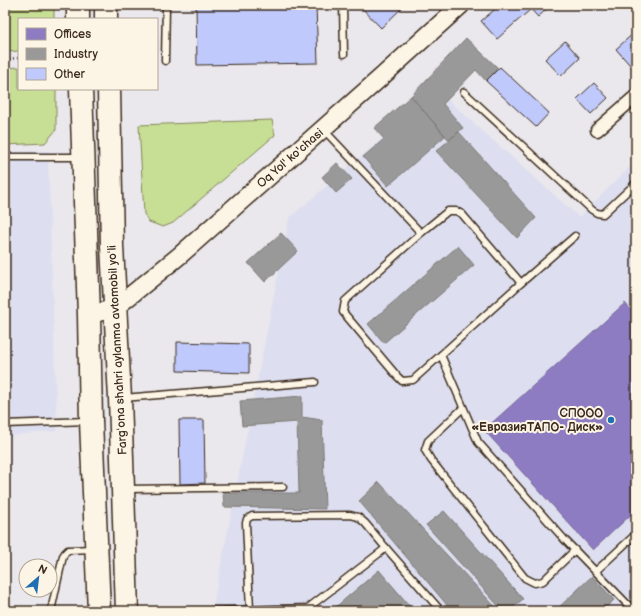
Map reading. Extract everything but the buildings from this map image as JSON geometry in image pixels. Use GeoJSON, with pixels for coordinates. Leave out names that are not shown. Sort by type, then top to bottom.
{"type":"FeatureCollection","features":[{"type":"Feature","properties":{"kind":"highway"},"geometry":{"type":"LineString","coordinates":[[78,5],[78,18]]}},
{"type":"Feature","properties":{"kind":"highway"},"geometry":{"type":"LineString","coordinates":[[106,5],[106,18]]}},
{"type":"Feature","properties":{"kind":"highway","name":"Fargʻona shahri aylanma avtomobil yoʻli"},"geometry":{"type":"LineString","coordinates":[[81,90],[91,420],[99,611]]}},
{"type":"Feature","properties":{"kind":"highway","name":"Fargʻona shahri aylanma avtomobil yoʻli"},"geometry":{"type":"LineString","coordinates":[[109,90],[112,246],[120,398],[127,611]]}},
{"type":"Feature","properties":{"kind":"street","name":"Oq Yol' ko'chasi"},"geometry":{"type":"LineString","coordinates":[[115,308],[178,256],[323,129],[461,5]]}},
{"type":"Feature","properties":{"kind":"street"},"geometry":{"type":"LineString","coordinates":[[597,130],[636,96]]}},
{"type":"Feature","properties":{"kind":"street"},"geometry":{"type":"LineString","coordinates":[[89,315],[115,308]]}},
{"type":"Feature","properties":{"kind":"lane"},"geometry":{"type":"LineString","coordinates":[[165,61],[166,5]]}},
{"type":"Feature","properties":{"kind":"lane"},"geometry":{"type":"LineString","coordinates":[[343,5],[344,54]]}},
{"type":"Feature","properties":{"kind":"lane"},"geometry":{"type":"LineString","coordinates":[[464,92],[592,210],[603,214],[636,183]]}},
{"type":"Feature","properties":{"kind":"lane"},"geometry":{"type":"LineString","coordinates":[[323,129],[422,232]]}},
{"type":"Feature","properties":{"kind":"lane"},"geometry":{"type":"LineString","coordinates":[[5,157],[84,157]]}},
{"type":"Feature","properties":{"kind":"lane"},"geometry":{"type":"LineString","coordinates":[[521,283],[462,214],[456,211],[448,212],[422,232],[345,301],[343,312],[402,381],[413,380],[575,236]]}},
{"type":"Feature","properties":{"kind":"lane"},"geometry":{"type":"LineString","coordinates":[[441,355],[478,442],[575,550],[634,611]]}},
{"type":"Feature","properties":{"kind":"lane"},"geometry":{"type":"LineString","coordinates":[[120,398],[315,382]]}},
{"type":"Feature","properties":{"kind":"lane"},"geometry":{"type":"LineString","coordinates":[[463,408],[428,441],[425,450],[431,460],[525,578],[535,583],[543,581],[575,550]]}},
{"type":"Feature","properties":{"kind":"lane"},"geometry":{"type":"LineString","coordinates":[[5,424],[91,420]]}},
{"type":"Feature","properties":{"kind":"lane"},"geometry":{"type":"LineString","coordinates":[[123,489],[283,487]]}},
{"type":"Feature","properties":{"kind":"lane"},"geometry":{"type":"LineString","coordinates":[[250,610],[247,519],[252,516],[350,515],[358,517],[365,523],[441,611]]}},
{"type":"Feature","properties":{"kind":"lane"},"geometry":{"type":"LineString","coordinates":[[596,571],[636,534]]}},
{"type":"Feature","properties":{"kind":"lane"},"geometry":{"type":"LineString","coordinates":[[51,611],[63,556],[65,553],[71,550],[96,548]]}},
{"type":"Feature","properties":{"kind":"lane"},"geometry":{"type":"LineString","coordinates":[[210,611],[307,610],[386,548]]}},
{"type":"Feature","properties":{"kind":"path"},"geometry":{"type":"LineString","coordinates":[[5,59],[18,58]]}},
{"type":"Feature","properties":{"kind":"shaded area"},"geometry":{"type":"Polygon","coordinates":[[[438,91],[579,217],[636,161],[636,611],[212,611],[289,218],[438,91]]]}},
{"type":"Feature","properties":{"kind":"shaded area"},"geometry":{"type":"Polygon","coordinates":[[[48,151],[57,431],[5,436],[5,152],[48,151]]]}},
{"type":"Feature","properties":{"kind":"green space"},"geometry":{"type":"Polygon","coordinates":[[[5,5],[54,5],[54,18],[18,18],[18,51],[5,52],[5,5]]]}},
{"type":"Feature","properties":{"kind":"green space"},"geometry":{"type":"Polygon","coordinates":[[[18,67],[18,90],[56,90],[56,130],[45,143],[5,145],[5,68],[18,67]]]}},
{"type":"Feature","properties":{"kind":"green space"},"geometry":{"type":"Polygon","coordinates":[[[272,120],[275,135],[173,223],[163,227],[149,222],[144,214],[139,125],[272,120]]]}},
{"type":"Feature","properties":{"kind":"place","name":"СПООО «ЕвразияТАПО- Диск»"},"geometry":{"type":"Point","coordinates":[611,420]}}]}
